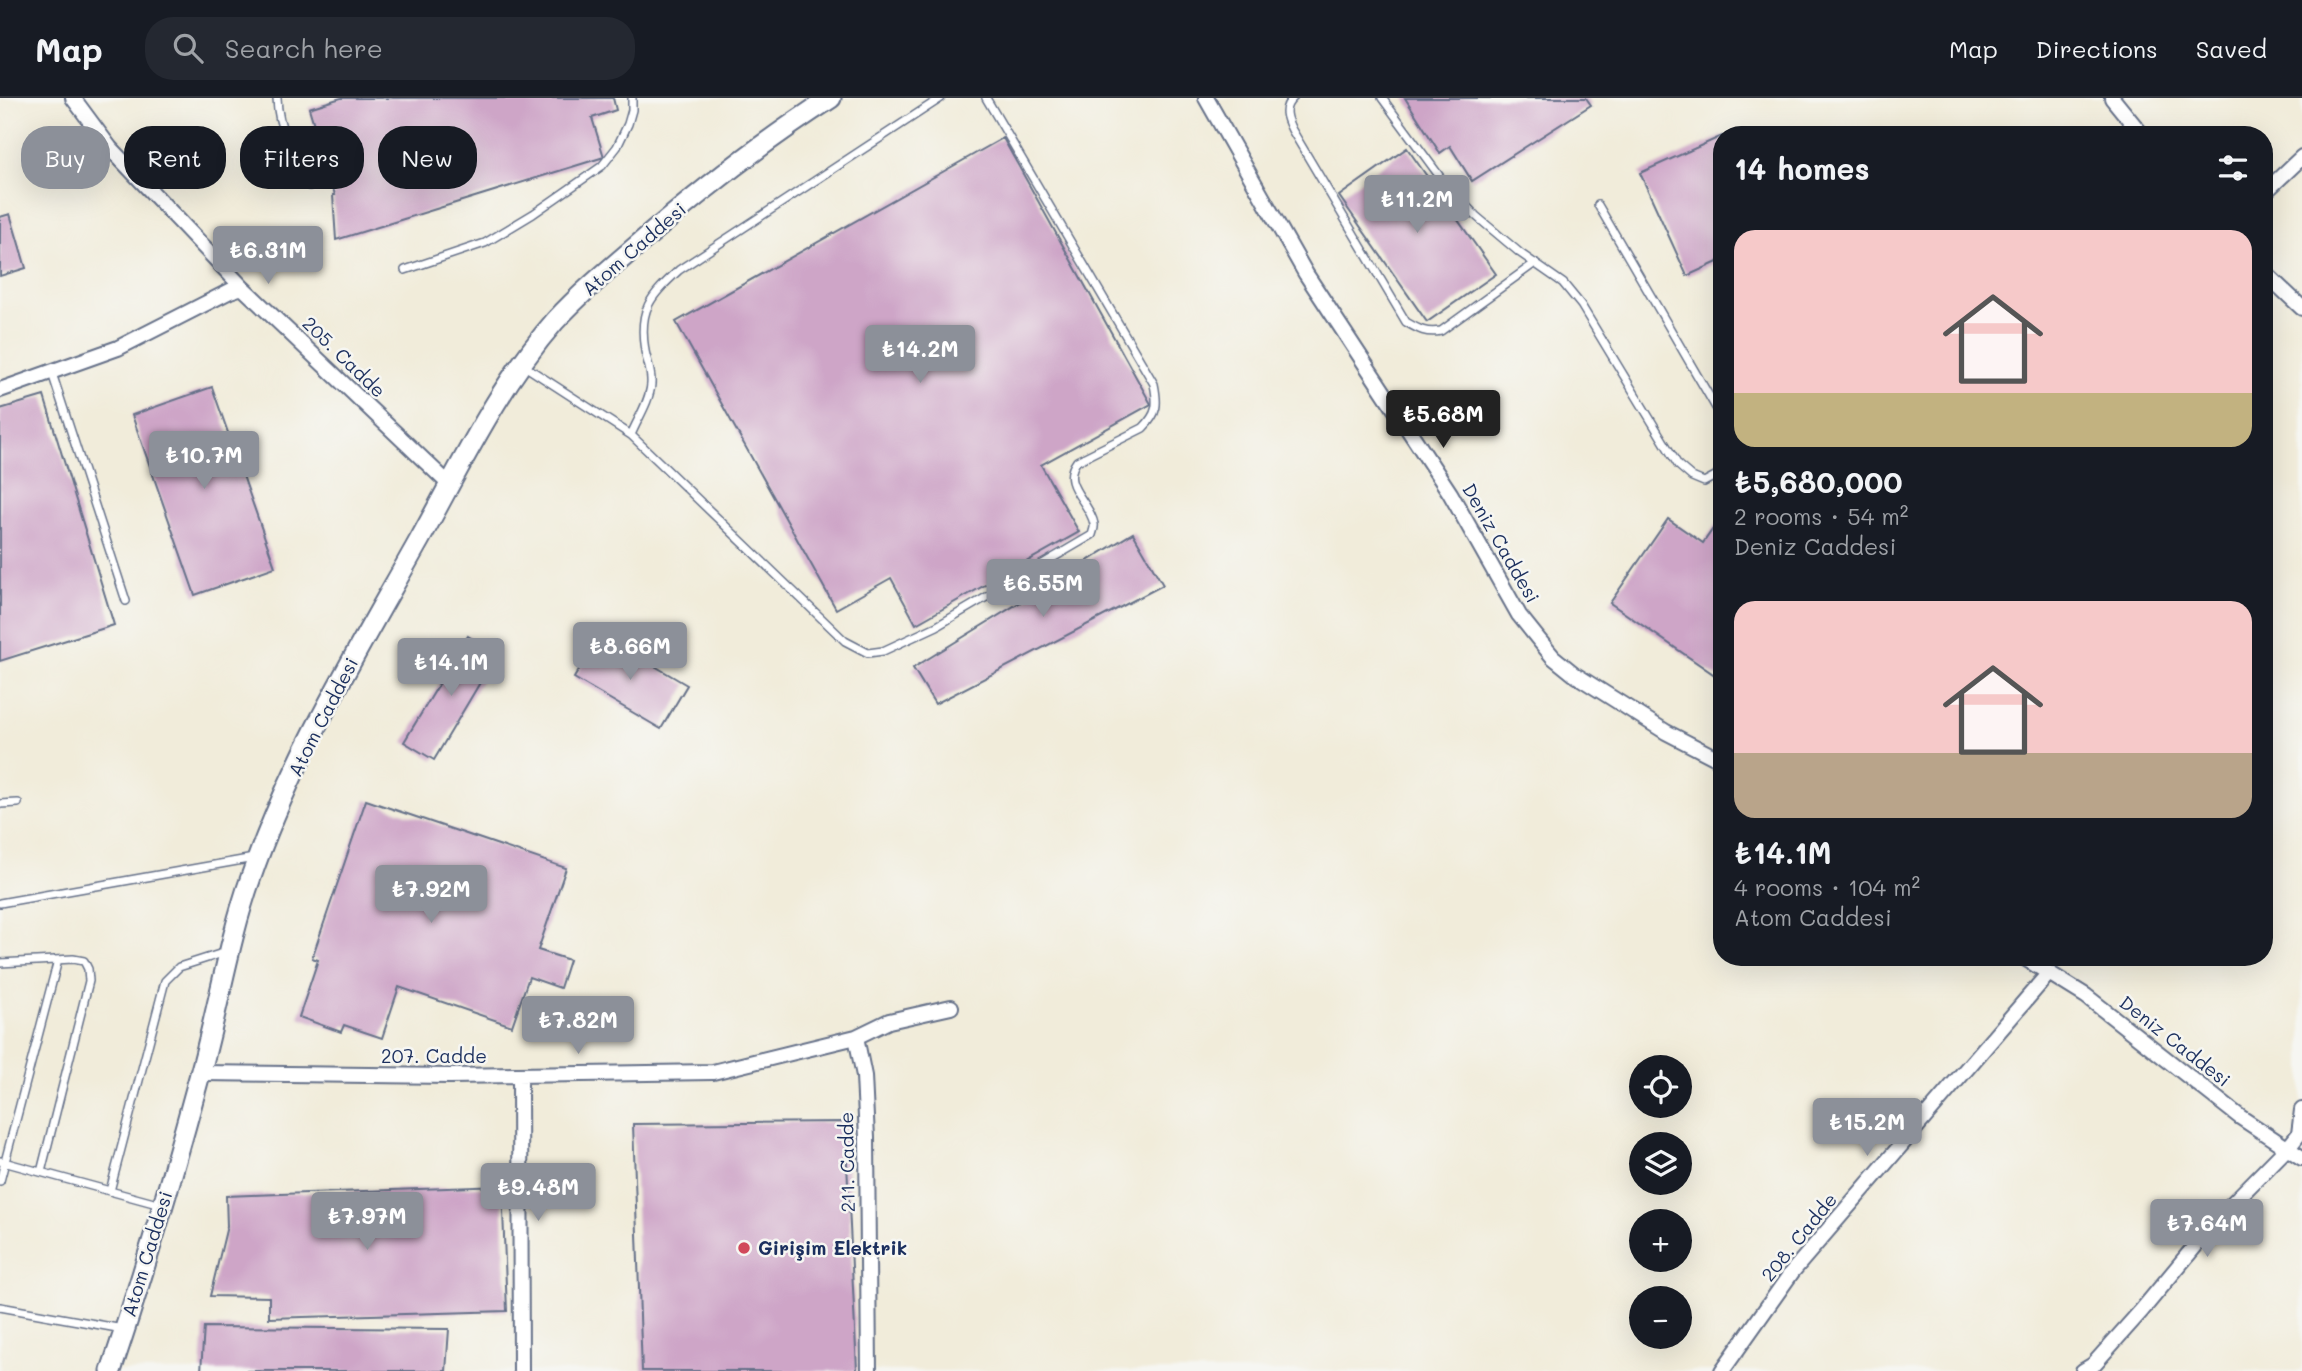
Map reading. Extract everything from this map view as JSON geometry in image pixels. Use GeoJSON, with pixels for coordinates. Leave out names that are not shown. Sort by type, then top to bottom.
{"type":"FeatureCollection","features":[{"type":"Feature","properties":{"kind":"street","name":"205. Cadde"},"geometry":{"type":"LineString","coordinates":[[73,98],[110,148],[242,287],[450,485]]}},
{"type":"Feature","properties":{"kind":"street","name":"Atom Caddesi"},"geometry":{"type":"LineString","coordinates":[[111,1371],[201,1073],[249,881],[277,809],[338,684],[482,428],[522,365],[555,322],[581,294],[724,174],[831,98]]}},
{"type":"Feature","properties":{"kind":"street","name":"Deniz Caddesi"},"geometry":{"type":"LineString","coordinates":[[1206,98],[1306,274],[1450,493],[1520,615],[1539,640],[1553,657],[1574,674],[1667,732],[1713,756]]}},
{"type":"Feature","properties":{"kind":"street"},"geometry":{"type":"LineString","coordinates":[[2112,98],[2135,126]]}},
{"type":"Feature","properties":{"kind":"street"},"geometry":{"type":"LineString","coordinates":[[2273,184],[2302,157]]}},
{"type":"Feature","properties":{"kind":"street"},"geometry":{"type":"LineString","coordinates":[[2273,281],[2302,309]]}},
{"type":"Feature","properties":{"kind":"street"},"geometry":{"type":"LineString","coordinates":[[0,390],[118,348],[230,290],[242,287]]}},
{"type":"Feature","properties":{"kind":"street","name":"Deniz Caddesi"},"geometry":{"type":"LineString","coordinates":[[2038,966],[2086,996],[2240,1117],[2302,1158]]}},
{"type":"Feature","properties":{"kind":"street","name":"208. Cadde"},"geometry":{"type":"LineString","coordinates":[[1722,1371],[1793,1272],[2049,973]]}},
{"type":"Feature","properties":{"kind":"street","name":"207. Cadde"},"geometry":{"type":"LineString","coordinates":[[201,1073],[713,1072],[856,1037],[889,1021],[951,1007]]}},
{"type":"Feature","properties":{"kind":"street","name":"211. Cadde"},"geometry":{"type":"LineString","coordinates":[[856,1037],[864,1076],[867,1138],[869,1371]]}},
{"type":"Feature","properties":{"kind":"street"},"geometry":{"type":"LineString","coordinates":[[520,1074],[522,1371]]}},
{"type":"Feature","properties":{"kind":"street"},"geometry":{"type":"LineString","coordinates":[[2089,1369],[2220,1216],[2300,1134],[2302,1110]]}},
{"type":"Feature","properties":{"kind":"lane"},"geometry":{"type":"LineString","coordinates":[[277,98],[281,126]]}},
{"type":"Feature","properties":{"kind":"lane"},"geometry":{"type":"LineString","coordinates":[[405,270],[485,243],[533,214],[602,166],[617,147],[628,124],[632,98]]}},
{"type":"Feature","properties":{"kind":"lane"},"geometry":{"type":"LineString","coordinates":[[631,435],[651,386],[643,317],[653,294],[679,270],[942,98]]}},
{"type":"Feature","properties":{"kind":"lane"},"geometry":{"type":"LineString","coordinates":[[522,365],[631,435],[845,641],[868,653],[883,651],[937,626],[1093,535],[1094,524],[1070,477],[1072,468],[1077,461],[1143,428],[1150,421],[1158,402],[1154,384],[986,98]]}},
{"type":"Feature","properties":{"kind":"lane"},"geometry":{"type":"LineString","coordinates":[[1293,98],[1288,103],[1285,116],[1292,130],[1406,321],[1420,331],[1441,331],[1535,262]]}},
{"type":"Feature","properties":{"kind":"lane"},"geometry":{"type":"LineString","coordinates":[[1382,98],[1446,185],[1494,233],[1563,283],[1581,305],[1678,464],[1692,477],[1704,482],[1713,477]]}},
{"type":"Feature","properties":{"kind":"lane"},"geometry":{"type":"LineString","coordinates":[[1598,205],[1713,403]]}},
{"type":"Feature","properties":{"kind":"lane"},"geometry":{"type":"LineString","coordinates":[[52,373],[126,601]]}},
{"type":"Feature","properties":{"kind":"lane"},"geometry":{"type":"LineString","coordinates":[[0,804],[18,803]]}},
{"type":"Feature","properties":{"kind":"lane"},"geometry":{"type":"LineString","coordinates":[[0,903],[258,858]]}},
{"type":"Feature","properties":{"kind":"lane"},"geometry":{"type":"LineString","coordinates":[[110,1191],[166,981],[179,967],[231,951]]}},
{"type":"Feature","properties":{"kind":"lane"},"geometry":{"type":"LineString","coordinates":[[0,1181],[3,1161],[58,960]]}},
{"type":"Feature","properties":{"kind":"lane"},"geometry":{"type":"LineString","coordinates":[[0,963],[84,961],[88,969],[89,981],[41,1172]]}},
{"type":"Feature","properties":{"kind":"lane"},"geometry":{"type":"LineString","coordinates":[[3,1161],[162,1206]]}},
{"type":"Feature","properties":{"kind":"lane"},"geometry":{"type":"LineString","coordinates":[[0,1307],[125,1330]]}},
{"type":"Feature","properties":{"kind":"building"},"geometry":{"type":"Polygon","coordinates":[[[341,98],[613,98],[616,110],[592,118],[604,157],[336,240],[333,189],[364,189],[364,126],[314,126],[309,108],[341,98]]]}},
{"type":"Feature","properties":{"kind":"building"},"geometry":{"type":"Polygon","coordinates":[[[1405,98],[1586,98],[1591,105],[1472,181],[1450,146],[1440,153],[1405,98]]]}},
{"type":"Feature","properties":{"kind":"building"},"geometry":{"type":"Polygon","coordinates":[[[1003,138],[1151,404],[1041,465],[1079,532],[916,624],[891,578],[836,609],[676,322],[1003,138]]]}},
{"type":"Feature","properties":{"kind":"building"},"geometry":{"type":"Polygon","coordinates":[[[1713,140],[1713,264],[1687,276],[1640,173],[1713,140]]]}},
{"type":"Feature","properties":{"kind":"building"},"geometry":{"type":"Polygon","coordinates":[[[1407,148],[1496,274],[1427,322],[1339,196],[1407,148]]]}},
{"type":"Feature","properties":{"kind":"building"},"geometry":{"type":"Polygon","coordinates":[[[10,214],[26,268],[0,276],[0,217],[10,214]]]}},
{"type":"Feature","properties":{"kind":"building"},"geometry":{"type":"Polygon","coordinates":[[[212,387],[275,567],[195,595],[132,415],[212,387]]]}},
{"type":"Feature","properties":{"kind":"building"},"geometry":{"type":"Polygon","coordinates":[[[44,396],[114,625],[0,661],[0,409],[44,396]]]}},
{"type":"Feature","properties":{"kind":"building"},"geometry":{"type":"Polygon","coordinates":[[[1668,519],[1703,543],[1713,529],[1713,674],[1610,603],[1668,519]]]}},
{"type":"Feature","properties":{"kind":"building"},"geometry":{"type":"Polygon","coordinates":[[[1133,533],[1163,585],[935,704],[913,668],[1133,533]]]}},
{"type":"Feature","properties":{"kind":"building"},"geometry":{"type":"Polygon","coordinates":[[[600,634],[687,685],[661,729],[574,678],[600,634]]]}},
{"type":"Feature","properties":{"kind":"building"},"geometry":{"type":"Polygon","coordinates":[[[468,636],[497,654],[434,760],[404,742],[468,636]]]}},
{"type":"Feature","properties":{"kind":"building"},"geometry":{"type":"Polygon","coordinates":[[[366,800],[566,868],[538,950],[569,960],[560,988],[529,977],[512,1026],[399,987],[382,1038],[344,1025],[341,1032],[299,1017],[318,960],[312,958],[366,800]]]}},
{"type":"Feature","properties":{"kind":"building","name":"Girişim Elektrik"},"geometry":{"type":"Polygon","coordinates":[[[845,1122],[857,1371],[642,1371],[633,1124],[845,1122]]]}},
{"type":"Feature","properties":{"kind":"building"},"geometry":{"type":"Polygon","coordinates":[[[502,1186],[507,1311],[269,1318],[269,1297],[210,1296],[227,1226],[226,1196],[502,1186]]]}},
{"type":"Feature","properties":{"kind":"building"},"geometry":{"type":"Polygon","coordinates":[[[204,1327],[449,1329],[446,1371],[201,1371],[204,1327]]]}},
{"type":"Feature","properties":{"kind":"place","name":"Girişim Elektrik"},"geometry":{"type":"Point","coordinates":[744,1248]}}]}
